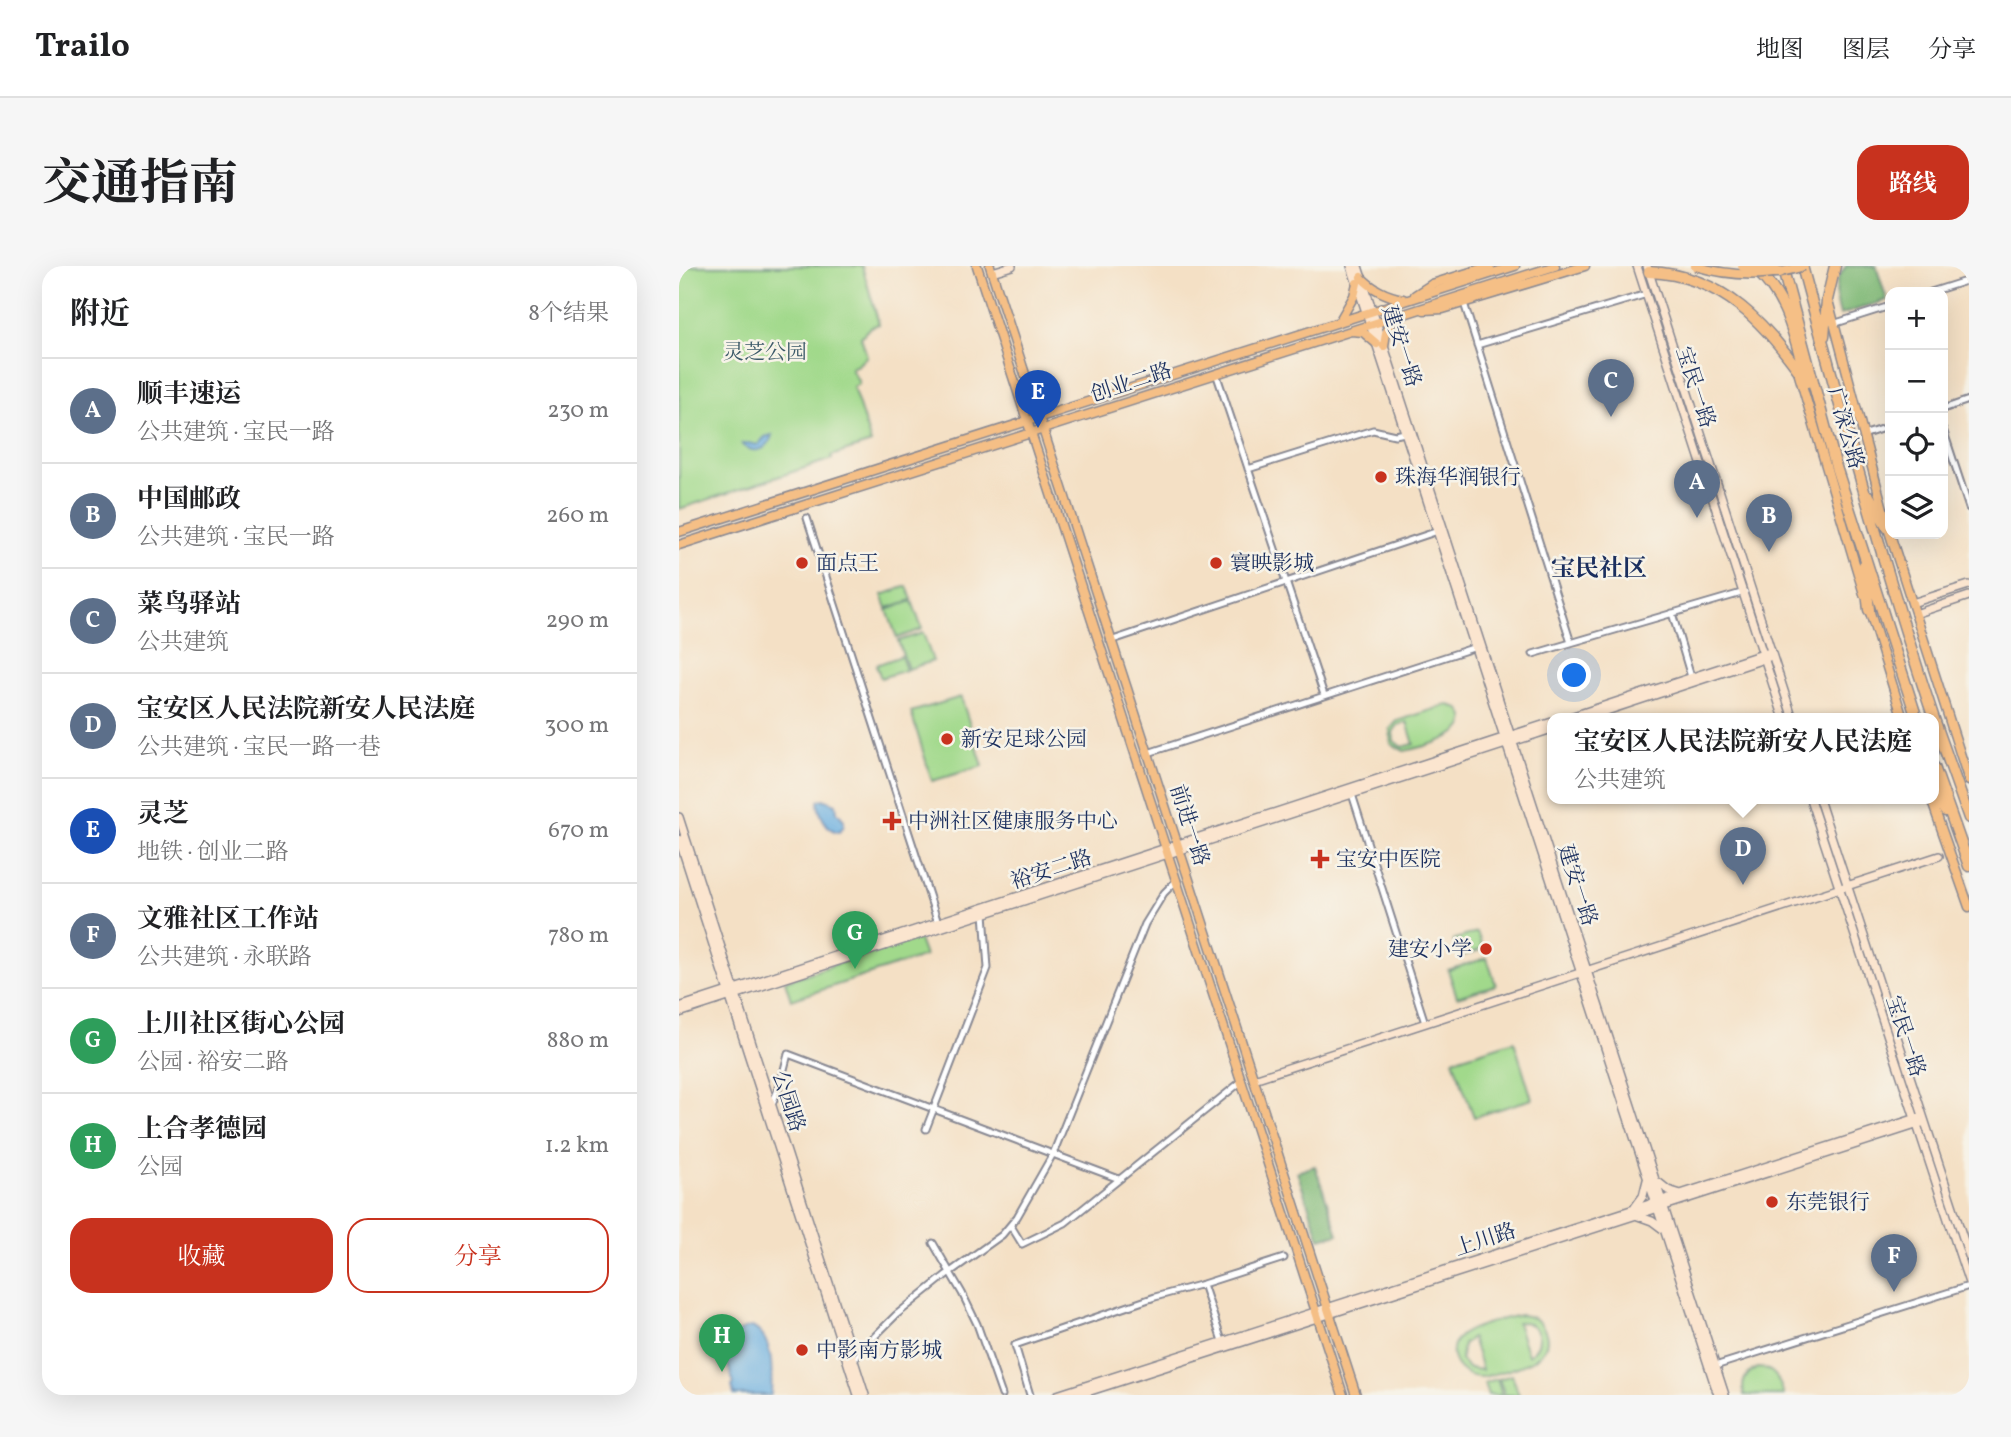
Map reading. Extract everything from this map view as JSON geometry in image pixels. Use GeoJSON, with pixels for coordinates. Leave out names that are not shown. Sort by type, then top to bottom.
{"type":"FeatureCollection","features":[{"type":"Feature","properties":{"kind":"highway"},"geometry":{"type":"LineString","coordinates":[[1670,266],[1709,281],[1740,298],[1764,318],[1787,348],[1798,369]]}},
{"type":"Feature","properties":{"kind":"highway"},"geometry":{"type":"LineString","coordinates":[[1743,266],[1766,272],[1781,269]]}},
{"type":"Feature","properties":{"kind":"highway"},"geometry":{"type":"LineString","coordinates":[[1752,266],[1773,287],[1785,306],[1807,382],[1831,446]]}},
{"type":"Feature","properties":{"kind":"highway","name":"广深公路"},"geometry":{"type":"LineString","coordinates":[[1803,266],[1860,483],[1932,713]]}},
{"type":"Feature","properties":{"kind":"highway"},"geometry":{"type":"LineString","coordinates":[[1825,351],[1824,320],[1835,266]]}},
{"type":"Feature","properties":{"kind":"highway"},"geometry":{"type":"LineString","coordinates":[[1648,269],[1688,277],[1727,297],[1759,321],[1807,382]]}},
{"type":"Feature","properties":{"kind":"highway","name":"广深公路"},"geometry":{"type":"LineString","coordinates":[[1781,269],[1831,446],[1915,713]]}},
{"type":"Feature","properties":{"kind":"highway"},"geometry":{"type":"LineString","coordinates":[[1860,483],[1885,523]]}},
{"type":"Feature","properties":{"kind":"highway"},"geometry":{"type":"LineString","coordinates":[[1861,544],[1869,610]]}},
{"type":"Feature","properties":{"kind":"highway","name":"广深公路"},"geometry":{"type":"LineString","coordinates":[[1939,733],[1969,818]]}},
{"type":"Feature","properties":{"kind":"highway"},"geometry":{"type":"LineString","coordinates":[[1939,782],[1969,866]]}},
{"type":"Feature","properties":{"kind":"highway"},"geometry":{"type":"LineString","coordinates":[[1939,801],[1955,828]]}},
{"type":"Feature","properties":{"kind":"main road","name":"前进一路"},"geometry":{"type":"LineString","coordinates":[[977,266],[1343,1395]]}},
{"type":"Feature","properties":{"kind":"main road"},"geometry":{"type":"LineString","coordinates":[[991,269],[1012,266]]}},
{"type":"Feature","properties":{"kind":"main road","name":"建安一路"},"geometry":{"type":"LineString","coordinates":[[1351,266],[1370,312],[1668,1228],[1712,1367],[1718,1395]]}},
{"type":"Feature","properties":{"kind":"main road","name":"建安一路"},"geometry":{"type":"LineString","coordinates":[[1358,266],[1359,280]]}},
{"type":"Feature","properties":{"kind":"main road"},"geometry":{"type":"LineString","coordinates":[[1339,322],[1354,296],[1359,280],[1392,297],[1407,300],[1432,284],[1490,266]]}},
{"type":"Feature","properties":{"kind":"main road","name":"创业二路"},"geometry":{"type":"LineString","coordinates":[[679,532],[1515,266]]}},
{"type":"Feature","properties":{"kind":"main road","name":"创业二路"},"geometry":{"type":"LineString","coordinates":[[679,545],[1555,266]]}},
{"type":"Feature","properties":{"kind":"main road"},"geometry":{"type":"LineString","coordinates":[[1410,311],[1443,309],[1585,266]]}},
{"type":"Feature","properties":{"kind":"main road","name":"宝民一路"},"geometry":{"type":"LineString","coordinates":[[1637,266],[1782,713]]}},
{"type":"Feature","properties":{"kind":"main road"},"geometry":{"type":"LineString","coordinates":[[1695,266],[1738,275],[1803,266]]}},
{"type":"Feature","properties":{"kind":"main road","name":"前进一路"},"geometry":{"type":"LineString","coordinates":[[991,269],[1356,1395]]}},
{"type":"Feature","properties":{"kind":"main road","name":"宝民一路"},"geometry":{"type":"LineString","coordinates":[[1648,269],[1792,713]]}},
{"type":"Feature","properties":{"kind":"main road"},"geometry":{"type":"LineString","coordinates":[[1829,288],[1833,324],[1885,517]]}},
{"type":"Feature","properties":{"kind":"main road"},"geometry":{"type":"LineString","coordinates":[[1348,331],[1363,332],[1380,345],[1395,316]]}},
{"type":"Feature","properties":{"kind":"main road"},"geometry":{"type":"LineString","coordinates":[[998,330],[1004,334],[1009,327]]}},
{"type":"Feature","properties":{"kind":"main road","name":"建安一路"},"geometry":{"type":"LineString","coordinates":[[1380,345],[1405,433],[1441,530],[1476,648],[1509,740]]}},
{"type":"Feature","properties":{"kind":"main road"},"geometry":{"type":"LineString","coordinates":[[1798,369],[1901,713]]}},
{"type":"Feature","properties":{"kind":"main road"},"geometry":{"type":"LineString","coordinates":[[1892,539],[1969,781]]}},
{"type":"Feature","properties":{"kind":"main road"},"geometry":{"type":"LineString","coordinates":[[1912,603],[1969,585]]}},
{"type":"Feature","properties":{"kind":"main road"},"geometry":{"type":"LineString","coordinates":[[1915,614],[1969,596]]}},
{"type":"Feature","properties":{"kind":"main road"},"geometry":{"type":"LineString","coordinates":[[1599,713],[1770,652],[1773,654]]}},
{"type":"Feature","properties":{"kind":"main road"},"geometry":{"type":"LineString","coordinates":[[1582,713],[1764,656]]}},
{"type":"Feature","properties":{"kind":"main road","name":"裕安二路"},"geometry":{"type":"LineString","coordinates":[[1509,740],[1547,724]]}},
{"type":"Feature","properties":{"kind":"main road","name":"裕安二路"},"geometry":{"type":"LineString","coordinates":[[679,1007],[732,993],[1509,740],[1547,730]]}},
{"type":"Feature","properties":{"kind":"main road"},"geometry":{"type":"LineString","coordinates":[[1140,768],[1146,772],[1151,765]]}},
{"type":"Feature","properties":{"kind":"main road","name":"宝民一路"},"geometry":{"type":"LineString","coordinates":[[1812,804],[1969,1256]]}},
{"type":"Feature","properties":{"kind":"main road","name":"宝民一路"},"geometry":{"type":"LineString","coordinates":[[1820,804],[1843,888]]}},
{"type":"Feature","properties":{"kind":"main road"},"geometry":{"type":"LineString","coordinates":[[1933,804],[1969,907]]}},
{"type":"Feature","properties":{"kind":"main road","name":"公园路"},"geometry":{"type":"LineString","coordinates":[[679,817],[684,852]]}},
{"type":"Feature","properties":{"kind":"main road","name":"公园路"},"geometry":{"type":"LineString","coordinates":[[679,839],[772,1104],[865,1395]]}},
{"type":"Feature","properties":{"kind":"main road"},"geometry":{"type":"LineString","coordinates":[[1254,1079],[1939,856],[1944,851],[1945,840]]}},
{"type":"Feature","properties":{"kind":"main road"},"geometry":{"type":"LineString","coordinates":[[1939,856],[1949,859],[1954,866]]}},
{"type":"Feature","properties":{"kind":"main road","name":"裕安二路"},"geometry":{"type":"LineString","coordinates":[[679,1013],[938,923],[984,911]]}},
{"type":"Feature","properties":{"kind":"main road","name":"公园路"},"geometry":{"type":"LineString","coordinates":[[732,993],[858,1395]]}},
{"type":"Feature","properties":{"kind":"main road","name":"宝民一路"},"geometry":{"type":"LineString","coordinates":[[1920,1120],[1969,1285]]}},
{"type":"Feature","properties":{"kind":"main road","name":"上川路"},"geometry":{"type":"LineString","coordinates":[[1078,1395],[1223,1345],[1920,1120]]}},
{"type":"Feature","properties":{"kind":"main road"},"geometry":{"type":"LineString","coordinates":[[1651,1178],[1682,1197],[1673,1211],[1668,1228],[1633,1213],[1651,1178]]}},
{"type":"Feature","properties":{"kind":"main road","name":"建安一路"},"geometry":{"type":"LineString","coordinates":[[1712,1367],[1725,1395]]}},
{"type":"Feature","properties":{"kind":"main road","name":"上川路"},"geometry":{"type":"LineString","coordinates":[[1057,1395],[1087,1391]]}},
{"type":"Feature","properties":{"kind":"street"},"geometry":{"type":"LineString","coordinates":[[1947,287],[1969,280]]}},
{"type":"Feature","properties":{"kind":"street"},"geometry":{"type":"LineString","coordinates":[[1477,345],[1647,294]]}},
{"type":"Feature","properties":{"kind":"street"},"geometry":{"type":"LineString","coordinates":[[1464,303],[1571,643]]}},
{"type":"Feature","properties":{"kind":"street"},"geometry":{"type":"LineString","coordinates":[[1833,324],[1885,308]]}},
{"type":"Feature","properties":{"kind":"street"},"geometry":{"type":"LineString","coordinates":[[1216,373],[1324,695]]}},
{"type":"Feature","properties":{"kind":"street"},"geometry":{"type":"LineString","coordinates":[[1948,407],[1969,400]]}},
{"type":"Feature","properties":{"kind":"street"},"geometry":{"type":"LineString","coordinates":[[1863,435],[1885,428]]}},
{"type":"Feature","properties":{"kind":"street"},"geometry":{"type":"LineString","coordinates":[[1248,469],[1373,430],[1395,435],[1405,433]]}},
{"type":"Feature","properties":{"kind":"street"},"geometry":{"type":"LineString","coordinates":[[1948,444],[1969,508]]}},
{"type":"Feature","properties":{"kind":"street"},"geometry":{"type":"LineString","coordinates":[[807,519],[815,502]]}},
{"type":"Feature","properties":{"kind":"street"},"geometry":{"type":"LineString","coordinates":[[792,509],[807,519],[938,923]]}},
{"type":"Feature","properties":{"kind":"street"},"geometry":{"type":"LineString","coordinates":[[1110,641],[1441,530]]}},
{"type":"Feature","properties":{"kind":"street"},"geometry":{"type":"LineString","coordinates":[[1533,654],[1745,592]]}},
{"type":"Feature","properties":{"kind":"street"},"geometry":{"type":"LineString","coordinates":[[1672,613],[1691,677]]}},
{"type":"Feature","properties":{"kind":"street"},"geometry":{"type":"LineString","coordinates":[[1148,753],[1476,648]]}},
{"type":"Feature","properties":{"kind":"street"},"geometry":{"type":"LineString","coordinates":[[1351,791],[1425,1023]]}},
{"type":"Feature","properties":{"kind":"street"},"geometry":{"type":"LineString","coordinates":[[854,1360],[896,1315],[1011,1226],[1053,1154],[1145,924],[1164,893],[1177,880]]}},
{"type":"Feature","properties":{"kind":"street"},"geometry":{"type":"LineString","coordinates":[[926,1129],[988,968],[984,911]]}},
{"type":"Feature","properties":{"kind":"street"},"geometry":{"type":"LineString","coordinates":[[772,1104],[788,1054],[1119,1179]]}},
{"type":"Feature","properties":{"kind":"street"},"geometry":{"type":"LineString","coordinates":[[1011,1226],[1022,1244],[1065,1223],[1241,1081]]}},
{"type":"Feature","properties":{"kind":"street"},"geometry":{"type":"LineString","coordinates":[[933,1243],[977,1324],[1002,1395]]}},
{"type":"Feature","properties":{"kind":"street"},"geometry":{"type":"LineString","coordinates":[[1030,1395],[1015,1345],[1154,1297],[1283,1258]]}},
{"type":"Feature","properties":{"kind":"street"},"geometry":{"type":"LineString","coordinates":[[1203,1284],[1223,1345]]}},
{"type":"Feature","properties":{"kind":"street"},"geometry":{"type":"LineString","coordinates":[[1712,1367],[1969,1285]]}},
{"type":"Feature","properties":{"kind":"street"},"geometry":{"type":"LineString","coordinates":[[849,1346],[865,1346]]}},
{"type":"Feature","properties":{"kind":"green space","name":"灵芝公园"},"geometry":{"type":"Polygon","coordinates":[[[679,266],[862,266],[879,324],[870,327],[861,337],[867,356],[851,368],[859,384],[853,387],[871,443],[831,456],[832,459],[679,509],[679,266]]]}},
{"type":"Feature","properties":{"kind":"green space"},"geometry":{"type":"Polygon","coordinates":[[[1846,266],[1876,266],[1885,301],[1840,315],[1836,290],[1846,266]]]}},
{"type":"Feature","properties":{"kind":"green space"},"geometry":{"type":"Polygon","coordinates":[[[907,586],[912,600],[887,608],[882,595],[907,586]]]}},
{"type":"Feature","properties":{"kind":"green space"},"geometry":{"type":"Polygon","coordinates":[[[912,601],[922,629],[897,638],[887,610],[912,601]]]}},
{"type":"Feature","properties":{"kind":"green space"},"geometry":{"type":"Polygon","coordinates":[[[923,633],[933,661],[908,669],[898,641],[923,633]]]}},
{"type":"Feature","properties":{"kind":"green space"},"geometry":{"type":"Polygon","coordinates":[[[901,656],[906,670],[881,678],[876,665],[901,656]]]}},
{"type":"Feature","properties":{"kind":"green space","name":"新安足球公园"},"geometry":{"type":"Polygon","coordinates":[[[961,697],[983,766],[932,781],[911,712],[961,697]]]}},
{"type":"Feature","properties":{"kind":"green space"},"geometry":{"type":"Polygon","coordinates":[[[1447,705],[1458,708],[1464,717],[1459,730],[1451,736],[1404,751],[1391,744],[1390,729],[1397,721],[1447,705]],[[1407,722],[1398,725],[1393,732],[1394,741],[1402,747],[1414,744],[1407,722]]]}},
{"type":"Feature","properties":{"kind":"green space"},"geometry":{"type":"Polygon","coordinates":[[[1477,932],[1483,949],[1459,957],[1453,940],[1477,932]]]}},
{"type":"Feature","properties":{"kind":"green space"},"geometry":{"type":"Polygon","coordinates":[[[918,937],[925,956],[791,1000],[785,981],[918,937]]]}},
{"type":"Feature","properties":{"kind":"green space"},"geometry":{"type":"Polygon","coordinates":[[[1487,958],[1496,985],[1457,997],[1448,970],[1487,958]]]}},
{"type":"Feature","properties":{"kind":"green space"},"geometry":{"type":"Polygon","coordinates":[[[1514,1041],[1532,1099],[1474,1117],[1453,1060],[1514,1041]]]}},
{"type":"Feature","properties":{"kind":"green space"},"geometry":{"type":"Polygon","coordinates":[[[1315,1166],[1338,1234],[1320,1239],[1297,1172],[1315,1166]]]}},
{"type":"Feature","properties":{"kind":"green space"},"geometry":{"type":"Polygon","coordinates":[[[1520,1315],[1539,1321],[1543,1327],[1547,1338],[1545,1348],[1539,1355],[1519,1367],[1487,1376],[1471,1375],[1458,1367],[1453,1353],[1459,1337],[1479,1326],[1520,1315]],[[1525,1322],[1517,1323],[1528,1355],[1537,1347],[1539,1337],[1535,1328],[1525,1322]],[[1472,1338],[1463,1344],[1461,1359],[1468,1368],[1482,1370],[1482,1369],[1472,1338]]]}},
{"type":"Feature","properties":{"kind":"green space"},"geometry":{"type":"Polygon","coordinates":[[[1758,1368],[1773,1373],[1784,1395],[1744,1395],[1745,1378],[1758,1368]]]}},
{"type":"Feature","properties":{"kind":"green space"},"geometry":{"type":"Polygon","coordinates":[[[1512,1375],[1519,1395],[1505,1395],[1499,1379],[1512,1375]]]}},
{"type":"Feature","properties":{"kind":"green space"},"geometry":{"type":"Polygon","coordinates":[[[1497,1379],[1502,1395],[1488,1395],[1484,1383],[1497,1379]]]}},
{"type":"Feature","properties":{"kind":"water"},"geometry":{"type":"Polygon","coordinates":[[[772,435],[767,445],[760,450],[742,444],[758,445],[765,437],[772,435]]]}},
{"type":"Feature","properties":{"kind":"water"},"geometry":{"type":"Polygon","coordinates":[[[823,799],[836,804],[837,812],[844,820],[844,826],[839,832],[831,829],[821,816],[818,801],[823,799]]]}},
{"type":"Feature","properties":{"kind":"water"},"geometry":{"type":"Polygon","coordinates":[[[752,1327],[765,1339],[771,1357],[771,1395],[734,1395],[734,1384],[723,1358],[732,1337],[741,1330],[752,1327]]]}},
{"type":"Feature","properties":{"kind":"place","name":"菜鸟驿站"},"geometry":{"type":"Point","coordinates":[1611,417]}},
{"type":"Feature","properties":{"kind":"place","name":"灵芝"},"geometry":{"type":"Point","coordinates":[1038,428]}},
{"type":"Feature","properties":{"kind":"place","name":"珠海华润银行"},"geometry":{"type":"Point","coordinates":[1381,477]}},
{"type":"Feature","properties":{"kind":"place","name":"顺丰速运"},"geometry":{"type":"Point","coordinates":[1697,518]}},
{"type":"Feature","properties":{"kind":"place","name":"中国邮政"},"geometry":{"type":"Point","coordinates":[1769,552]}},
{"type":"Feature","properties":{"kind":"place","name":"面点王"},"geometry":{"type":"Point","coordinates":[802,563]}},
{"type":"Feature","properties":{"kind":"place","name":"寰映影城"},"geometry":{"type":"Point","coordinates":[1216,563]}},
{"type":"Feature","properties":{"kind":"place","name":"新安足球公园"},"geometry":{"type":"Point","coordinates":[947,739]}},
{"type":"Feature","properties":{"kind":"place","name":"中洲社区健康服务中心"},"geometry":{"type":"Point","coordinates":[892,821]}},
{"type":"Feature","properties":{"kind":"place","name":"宝安中医院"},"geometry":{"type":"Point","coordinates":[1320,859]}},
{"type":"Feature","properties":{"kind":"place","name":"宝安区人民法院新安人民法庭"},"geometry":{"type":"Point","coordinates":[1743,885]}},
{"type":"Feature","properties":{"kind":"place","name":"建安小学"},"geometry":{"type":"Point","coordinates":[1486,949]}},
{"type":"Feature","properties":{"kind":"place","name":"上川社区街心公园"},"geometry":{"type":"Point","coordinates":[855,969]}},
{"type":"Feature","properties":{"kind":"place","name":"东莞银行"},"geometry":{"type":"Point","coordinates":[1772,1202]}},
{"type":"Feature","properties":{"kind":"place","name":"文雅社区工作站"},"geometry":{"type":"Point","coordinates":[1894,1292]}},
{"type":"Feature","properties":{"kind":"place","name":"中影南方影城"},"geometry":{"type":"Point","coordinates":[802,1350]}},
{"type":"Feature","properties":{"kind":"place","name":"上合孝德园"},"geometry":{"type":"Point","coordinates":[722,1372]}},
{"type":"Feature","properties":{"kind":"district","name":"宝民社区"},"geometry":{"type":"Point","coordinates":[1599,568]}}]}
